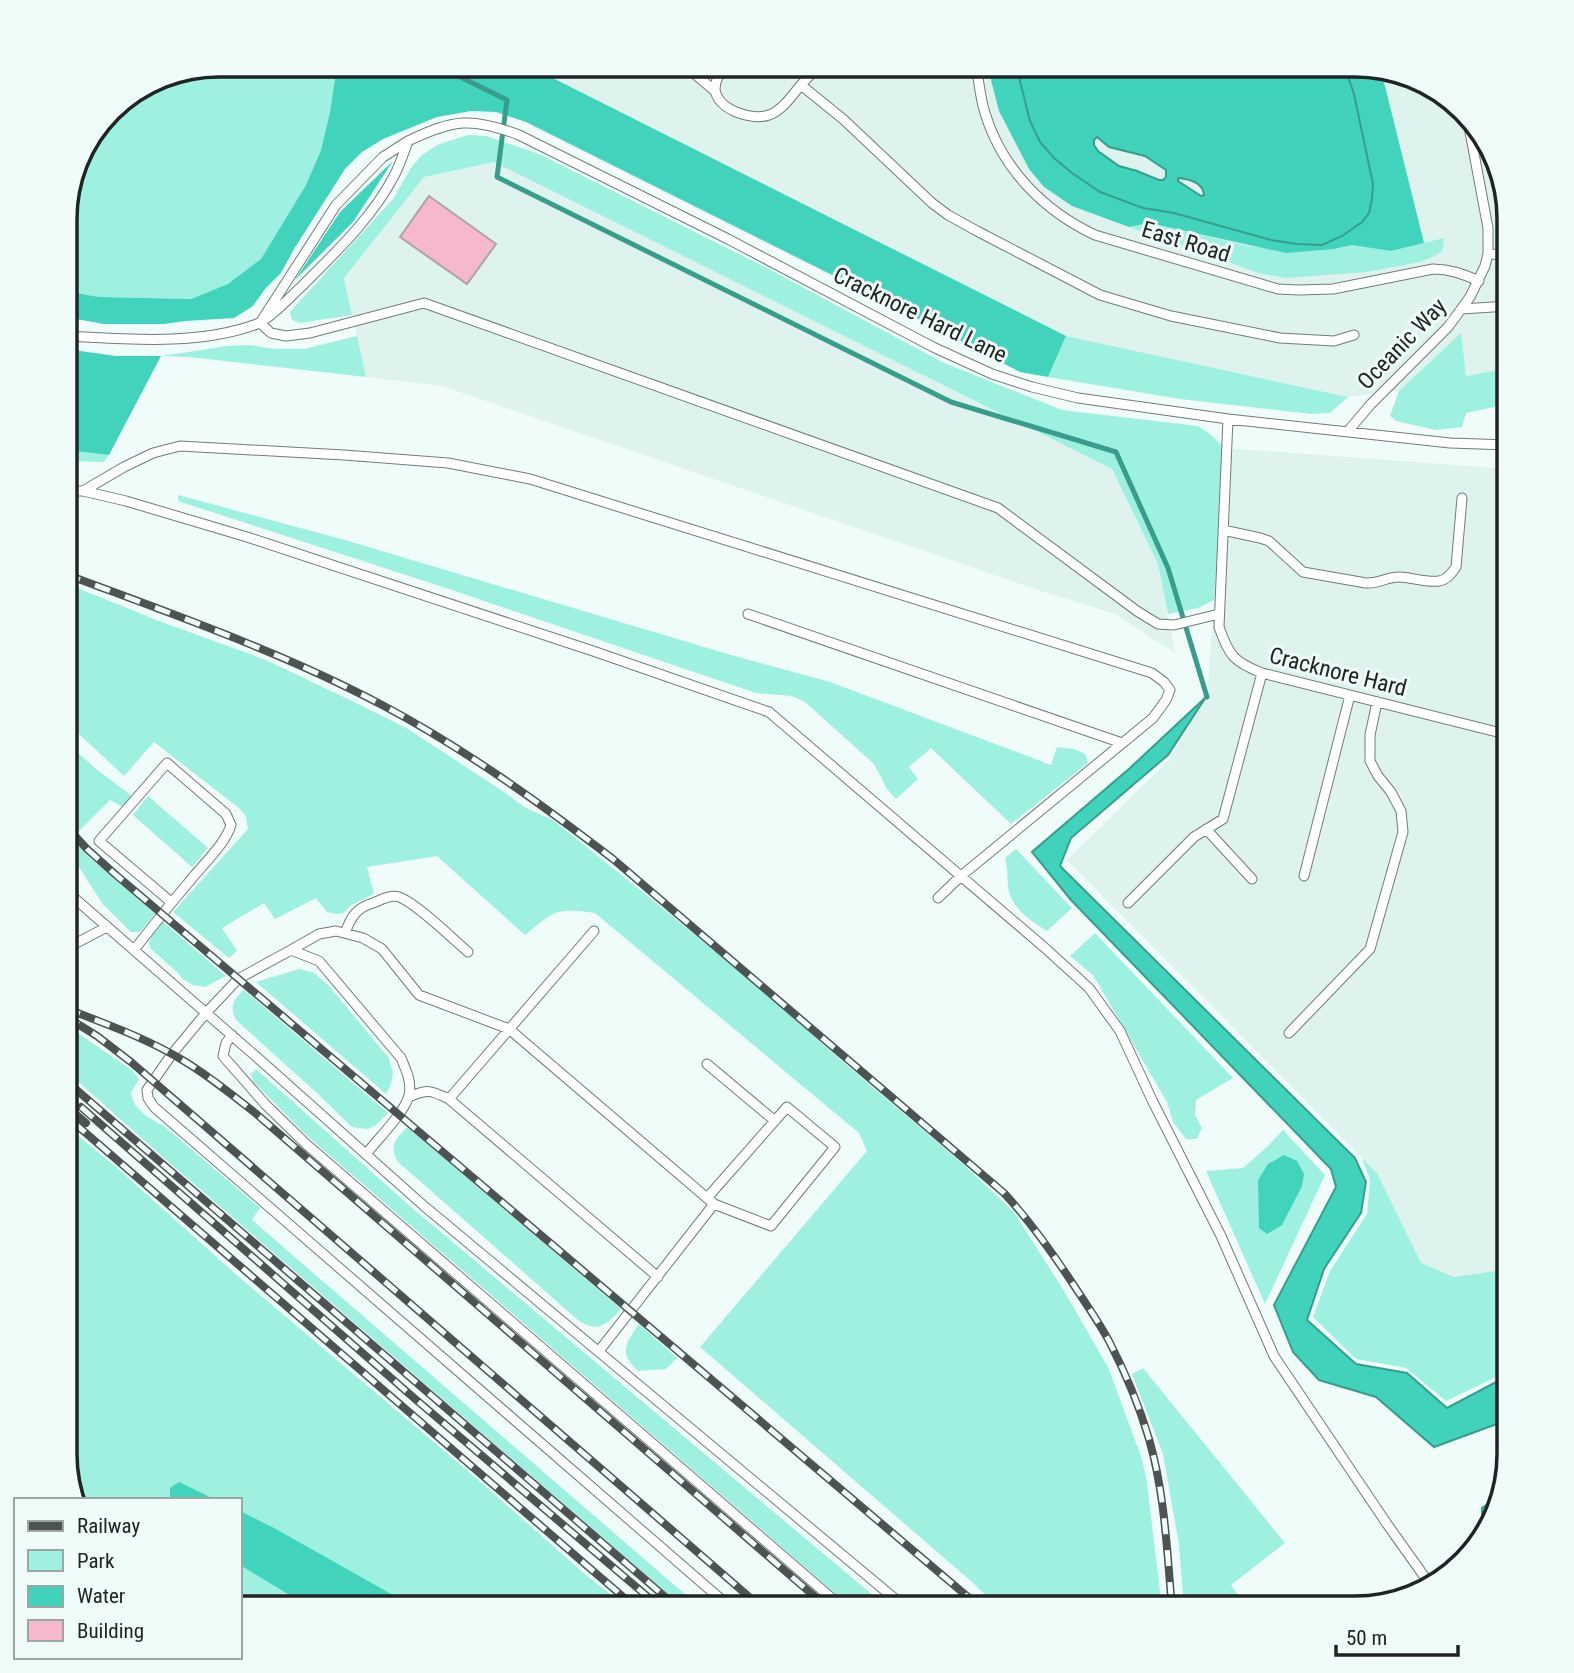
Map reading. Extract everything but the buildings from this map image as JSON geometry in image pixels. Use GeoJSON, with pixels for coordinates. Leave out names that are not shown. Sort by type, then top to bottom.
{"type":"FeatureCollection","features":[{"type":"Feature","properties":{"kind":"lane"},"geometry":{"type":"LineString","coordinates":[[698,77],[729,108],[744,116],[766,116],[779,109],[808,77]]}},
{"type":"Feature","properties":{"kind":"lane"},"geometry":{"type":"LineString","coordinates":[[715,91],[718,77]]}},
{"type":"Feature","properties":{"kind":"lane","name":"East Road"},"geometry":{"type":"LineString","coordinates":[[978,77],[985,112],[994,138],[1006,160],[1024,184],[1048,207],[1073,225],[1096,235],[1278,289],[1334,289],[1433,269],[1455,271],[1479,281]]}},
{"type":"Feature","properties":{"kind":"lane"},"geometry":{"type":"LineString","coordinates":[[801,85],[843,119],[948,215],[1100,295],[1171,316],[1280,338],[1334,341],[1354,335]]}},
{"type":"Feature","properties":{"kind":"lane","name":"Cracknore Hard Lane"},"geometry":{"type":"LineString","coordinates":[[260,323],[336,205],[383,157],[434,129],[474,122],[519,135],[728,239],[933,347],[992,374],[1032,387],[1078,398],[1228,419],[1450,443],[1497,445]]}},
{"type":"Feature","properties":{"kind":"lane","name":"Oceanic Way"},"geometry":{"type":"LineString","coordinates":[[1348,431],[1371,404],[1430,346],[1461,309],[1479,281],[1488,254],[1488,228],[1470,136]]}},
{"type":"Feature","properties":{"kind":"lane"},"geometry":{"type":"LineString","coordinates":[[77,336],[209,336],[260,323],[289,299],[368,217],[396,173],[408,141]]}},
{"type":"Feature","properties":{"kind":"lane"},"geometry":{"type":"LineString","coordinates":[[1488,254],[1497,254]]}},
{"type":"Feature","properties":{"kind":"lane"},"geometry":{"type":"LineString","coordinates":[[260,323],[271,332],[286,336],[310,333],[424,303],[998,508],[1158,624],[1174,625],[1219,614]]}},
{"type":"Feature","properties":{"kind":"lane"},"geometry":{"type":"LineString","coordinates":[[1461,309],[1497,307]]}},
{"type":"Feature","properties":{"kind":"lane","name":"Cracknore Hard"},"geometry":{"type":"LineString","coordinates":[[1228,419],[1219,614],[1219,627],[1227,649],[1241,665],[1262,673],[1497,731]]}},
{"type":"Feature","properties":{"kind":"lane"},"geometry":{"type":"LineString","coordinates":[[83,491],[153,453],[180,446],[448,463],[530,479],[1152,673],[1164,682],[1170,690],[1153,718],[961,876],[938,898]]}},
{"type":"Feature","properties":{"kind":"lane"},"geometry":{"type":"LineString","coordinates":[[77,491],[126,501],[247,537],[769,712],[1089,988],[1120,1031],[1221,1236],[1274,1356],[1425,1577]]}},
{"type":"Feature","properties":{"kind":"lane"},"geometry":{"type":"LineString","coordinates":[[1223,530],[1269,541],[1303,572],[1315,575],[1373,584],[1400,576],[1438,581],[1451,574],[1456,567],[1462,498]]}},
{"type":"Feature","properties":{"kind":"lane"},"geometry":{"type":"LineString","coordinates":[[748,614],[1122,743]]}},
{"type":"Feature","properties":{"kind":"lane"},"geometry":{"type":"LineString","coordinates":[[1128,903],[1194,837],[1223,819],[1262,673]]}},
{"type":"Feature","properties":{"kind":"lane"},"geometry":{"type":"LineString","coordinates":[[1304,876],[1350,695]]}},
{"type":"Feature","properties":{"kind":"lane"},"geometry":{"type":"LineString","coordinates":[[1289,1034],[1370,949],[1403,832],[1401,811],[1370,761],[1370,736],[1377,702]]}},
{"type":"Feature","properties":{"kind":"lane"},"geometry":{"type":"LineString","coordinates":[[134,950],[228,833],[231,825],[226,814],[167,763],[99,841],[171,902]]}},
{"type":"Feature","properties":{"kind":"lane"},"geometry":{"type":"LineString","coordinates":[[1206,829],[1251,879]]}},
{"type":"Feature","properties":{"kind":"lane"},"geometry":{"type":"LineString","coordinates":[[345,933],[356,911],[392,896],[399,897],[416,907],[468,952]]}},
{"type":"Feature","properties":{"kind":"lane"},"geometry":{"type":"LineString","coordinates":[[77,901],[424,1206],[892,1596]]}},
{"type":"Feature","properties":{"kind":"lane"},"geometry":{"type":"LineString","coordinates":[[77,943],[107,927]]}},
{"type":"Feature","properties":{"kind":"lane"},"geometry":{"type":"LineString","coordinates":[[599,1352],[658,1277],[710,1201],[787,1107],[835,1147],[771,1226],[710,1201],[509,1029],[419,995],[382,950],[363,938],[336,931],[319,934],[238,979],[206,1013],[152,1080],[147,1090],[148,1098],[154,1107],[717,1596]]}},
{"type":"Feature","properties":{"kind":"lane"},"geometry":{"type":"LineString","coordinates":[[449,1099],[594,931]]}},
{"type":"Feature","properties":{"kind":"lane"},"geometry":{"type":"LineString","coordinates":[[291,950],[319,961],[401,1058],[409,1076],[409,1097],[366,1154]]}},
{"type":"Feature","properties":{"kind":"lane"},"geometry":{"type":"LineString","coordinates":[[232,1035],[226,1043],[223,1056],[265,1104],[306,1144],[829,1596]]}},
{"type":"Feature","properties":{"kind":"lane"},"geometry":{"type":"LineString","coordinates":[[707,1064],[775,1121]]}},
{"type":"Feature","properties":{"kind":"lane"},"geometry":{"type":"LineString","coordinates":[[409,1097],[423,1091],[433,1091],[449,1099],[658,1277]]}},
{"type":"Feature","properties":{"kind":"shaded area"},"geometry":{"type":"Polygon","coordinates":[[[335,77],[551,77],[1066,336],[1048,377],[1020,372],[526,122],[496,112],[471,111],[437,117],[383,139],[362,152],[345,169],[281,273],[253,306],[234,318],[164,324],[104,324],[77,319],[77,293],[99,297],[191,299],[228,284],[261,259],[306,185],[321,150],[335,77]]]}},
{"type":"Feature","properties":{"kind":"shaded area"},"geometry":{"type":"Polygon","coordinates":[[[551,77],[1364,77],[1409,88],[1441,106],[1462,125],[1486,165],[1497,210],[1497,370],[1466,376],[1460,334],[1399,391],[1348,397],[1066,336],[551,77]]]}},
{"type":"Feature","properties":{"kind":"shaded area"},"geometry":{"type":"Polygon","coordinates":[[[991,77],[1019,77],[1030,121],[1040,142],[1072,173],[1101,192],[1143,208],[1174,213],[1271,240],[1322,245],[1372,199],[1373,184],[1348,77],[1384,80],[1424,243],[1391,251],[1352,245],[1286,253],[1149,223],[1129,227],[1072,206],[1044,187],[1029,169],[999,111],[991,77]]]}},
{"type":"Feature","properties":{"kind":"shaded area"},"geometry":{"type":"Polygon","coordinates":[[[393,161],[353,222],[295,280],[340,212],[393,161]]]}},
{"type":"Feature","properties":{"kind":"shaded area"},"geometry":{"type":"Polygon","coordinates":[[[494,162],[1112,469],[1158,564],[1175,653],[1115,614],[442,386],[366,377],[344,278],[424,176],[494,162]]]}},
{"type":"Feature","properties":{"kind":"shaded area"},"geometry":{"type":"Polygon","coordinates":[[[77,351],[116,356],[161,356],[109,455],[77,451],[77,351]]]}},
{"type":"Feature","properties":{"kind":"shaded area"},"geometry":{"type":"Polygon","coordinates":[[[1225,448],[1497,468],[1497,1271],[1454,1277],[1420,1263],[1377,1173],[1067,860],[1169,760],[1207,697],[1225,448]]]}},
{"type":"Feature","properties":{"kind":"shaded area"},"geometry":{"type":"Polygon","coordinates":[[[1284,1155],[1297,1161],[1304,1174],[1302,1186],[1282,1225],[1267,1234],[1259,1228],[1258,1180],[1268,1164],[1284,1155]]]}},
{"type":"Feature","properties":{"kind":"shaded area"},"geometry":{"type":"Polygon","coordinates":[[[179,1482],[212,1498],[170,1498],[170,1488],[179,1482]]]}},
{"type":"Feature","properties":{"kind":"shaded area"},"geometry":{"type":"Polygon","coordinates":[[[242,1512],[395,1596],[291,1596],[242,1566],[242,1512]]]}},
{"type":"Feature","properties":{"kind":"green space"},"geometry":{"type":"Polygon","coordinates":[[[335,77],[321,150],[306,185],[261,259],[229,284],[191,299],[99,297],[77,293],[78,200],[82,182],[96,148],[125,112],[156,92],[200,78],[335,77]]]}},
{"type":"Feature","properties":{"kind":"green space"},"geometry":{"type":"Polygon","coordinates":[[[468,135],[486,136],[539,154],[765,267],[942,362],[1062,410],[1198,426],[1225,448],[1214,600],[1198,608],[1168,614],[1158,564],[1112,469],[494,162],[424,177],[344,278],[352,315],[300,323],[292,320],[290,312],[393,199],[422,155],[437,145],[468,135]]]}},
{"type":"Feature","properties":{"kind":"green space"},"geometry":{"type":"Polygon","coordinates":[[[1149,223],[1253,247],[1334,249],[1352,245],[1391,251],[1444,238],[1443,250],[1420,262],[1367,272],[1286,278],[1259,273],[1129,227],[1149,223]]]}},
{"type":"Feature","properties":{"kind":"green space"},"geometry":{"type":"Polygon","coordinates":[[[1461,333],[1466,376],[1497,370],[1497,407],[1466,413],[1462,427],[1436,430],[1396,421],[1390,416],[1399,391],[1461,333]]]}},
{"type":"Feature","properties":{"kind":"green space"},"geometry":{"type":"Polygon","coordinates":[[[357,336],[366,377],[161,356],[248,345],[304,349],[357,336]]]}},
{"type":"Feature","properties":{"kind":"green space"},"geometry":{"type":"Polygon","coordinates":[[[1066,336],[1348,397],[1330,413],[1311,414],[1180,399],[1048,377],[1066,336]]]}},
{"type":"Feature","properties":{"kind":"green space"},"geometry":{"type":"Polygon","coordinates":[[[77,451],[109,455],[104,462],[77,461],[77,451]]]}},
{"type":"Feature","properties":{"kind":"green space"},"geometry":{"type":"Polygon","coordinates":[[[178,495],[345,540],[830,682],[1051,765],[1057,747],[1074,749],[1085,754],[1088,763],[1011,824],[931,748],[909,767],[918,779],[896,799],[887,789],[874,764],[805,702],[792,696],[756,693],[178,501],[178,495]]]}},
{"type":"Feature","properties":{"kind":"green space"},"geometry":{"type":"Polygon","coordinates":[[[77,588],[266,660],[352,701],[408,729],[526,808],[553,820],[758,987],[963,1164],[1014,1212],[1108,1367],[1142,1459],[1161,1596],[987,1596],[700,1347],[867,1151],[859,1133],[595,913],[563,911],[543,920],[525,935],[437,856],[367,867],[374,894],[350,906],[343,913],[327,912],[316,898],[275,919],[264,903],[222,928],[237,951],[229,958],[173,912],[248,829],[246,816],[154,742],[124,776],[77,732],[77,588]]]}},
{"type":"Feature","properties":{"kind":"green space"},"geometry":{"type":"Polygon","coordinates":[[[77,752],[132,796],[123,807],[110,800],[79,831],[77,752]]]}},
{"type":"Feature","properties":{"kind":"green space"},"geometry":{"type":"Polygon","coordinates":[[[148,796],[208,848],[192,867],[133,815],[148,796]]]}},
{"type":"Feature","properties":{"kind":"green space"},"geometry":{"type":"Polygon","coordinates":[[[77,844],[155,914],[140,932],[131,932],[102,903],[77,864],[77,844]]]}},
{"type":"Feature","properties":{"kind":"green space"},"geometry":{"type":"Polygon","coordinates":[[[1016,849],[1072,908],[1047,931],[1022,913],[1010,894],[1005,858],[1016,849]]]}},
{"type":"Feature","properties":{"kind":"green space"},"geometry":{"type":"Polygon","coordinates":[[[162,921],[226,976],[205,987],[184,980],[151,949],[151,936],[162,921]]]}},
{"type":"Feature","properties":{"kind":"green space"},"geometry":{"type":"Polygon","coordinates":[[[1095,933],[1233,1078],[1196,1100],[1195,1115],[1202,1128],[1197,1139],[1186,1139],[1173,1122],[1167,1102],[1093,975],[1070,956],[1095,933]]]}},
{"type":"Feature","properties":{"kind":"green space"},"geometry":{"type":"Polygon","coordinates":[[[299,969],[314,973],[328,985],[389,1058],[393,1073],[386,1094],[256,982],[299,969]]]}},
{"type":"Feature","properties":{"kind":"green space"},"geometry":{"type":"Polygon","coordinates":[[[244,990],[388,1113],[375,1126],[367,1129],[352,1127],[236,1020],[233,1004],[244,990]]]}},
{"type":"Feature","properties":{"kind":"green space"},"geometry":{"type":"Polygon","coordinates":[[[77,1032],[133,1071],[139,1079],[131,1093],[135,1105],[260,1208],[252,1220],[687,1596],[670,1596],[77,1081],[77,1032]]]}},
{"type":"Feature","properties":{"kind":"green space"},"geometry":{"type":"Polygon","coordinates":[[[256,1069],[411,1207],[874,1596],[838,1596],[304,1133],[253,1081],[251,1074],[256,1069]]]}},
{"type":"Feature","properties":{"kind":"green space"},"geometry":{"type":"Polygon","coordinates":[[[407,1127],[621,1309],[597,1327],[578,1320],[397,1161],[395,1143],[407,1127]]]}},
{"type":"Feature","properties":{"kind":"green space"},"geometry":{"type":"Polygon","coordinates":[[[1283,1130],[1325,1175],[1265,1304],[1206,1171],[1243,1168],[1283,1130]]]}},
{"type":"Feature","properties":{"kind":"green space"},"geometry":{"type":"Polygon","coordinates":[[[77,1135],[239,1277],[468,1471],[613,1596],[242,1596],[242,1498],[84,1498],[78,1473],[77,1454],[77,1135]]]}},
{"type":"Feature","properties":{"kind":"green space"},"geometry":{"type":"Polygon","coordinates":[[[1362,1158],[1377,1173],[1421,1263],[1454,1277],[1497,1271],[1497,1377],[1446,1401],[1406,1368],[1356,1359],[1313,1317],[1330,1271],[1367,1214],[1370,1180],[1362,1158]]]}},
{"type":"Feature","properties":{"kind":"green space"},"geometry":{"type":"Polygon","coordinates":[[[639,1324],[677,1358],[666,1369],[638,1371],[628,1358],[626,1348],[639,1324]]]}},
{"type":"Feature","properties":{"kind":"green space"},"geometry":{"type":"Polygon","coordinates":[[[1143,1368],[1285,1543],[1231,1585],[1239,1596],[1183,1596],[1179,1544],[1163,1454],[1132,1374],[1143,1368]]]}},
{"type":"Feature","properties":{"kind":"water"},"geometry":{"type":"Polygon","coordinates":[[[1019,77],[1348,77],[1373,184],[1372,199],[1369,213],[1362,222],[1342,236],[1322,245],[1271,240],[1174,213],[1143,208],[1100,192],[1054,158],[1040,142],[1030,121],[1019,77]],[[1097,137],[1094,140],[1098,151],[1119,166],[1159,180],[1166,177],[1166,170],[1145,156],[1109,147],[1097,137]],[[1178,178],[1178,181],[1201,196],[1204,195],[1201,187],[1191,180],[1178,178]]]}},
{"type":"Feature","properties":{"kind":"water"},"geometry":{"type":"Polygon","coordinates":[[[1206,697],[1168,755],[1071,838],[1060,866],[1355,1158],[1366,1182],[1361,1213],[1324,1269],[1307,1320],[1356,1364],[1407,1373],[1447,1408],[1497,1382],[1497,1424],[1434,1447],[1376,1397],[1319,1380],[1293,1352],[1274,1305],[1336,1187],[1331,1169],[1071,900],[1032,852],[1130,768],[1206,697]]]}},
{"type":"Feature","properties":{"kind":"waterway"},"geometry":{"type":"LineString","coordinates":[[460,77],[507,100],[497,177],[951,402],[1116,452],[1168,568],[1207,697]]}},
{"type":"Feature","properties":{"kind":"railway"},"geometry":{"type":"LineString","coordinates":[[77,579],[306,668],[384,706],[473,759],[530,797],[613,859],[1004,1193],[1046,1245],[1089,1309],[1109,1341],[1131,1389],[1149,1439],[1159,1481],[1171,1596]]}},
{"type":"Feature","properties":{"kind":"railway"},"geometry":{"type":"LineString","coordinates":[[77,838],[116,875],[967,1596]]}},
{"type":"Feature","properties":{"kind":"railway"},"geometry":{"type":"LineString","coordinates":[[77,1013],[170,1053],[254,1112],[814,1596]]}},
{"type":"Feature","properties":{"kind":"railway"},"geometry":{"type":"LineString","coordinates":[[77,1024],[131,1062],[748,1596]]}},
{"type":"Feature","properties":{"kind":"railway"},"geometry":{"type":"LineString","coordinates":[[77,1090],[664,1596]]}},
{"type":"Feature","properties":{"kind":"railway"},"geometry":{"type":"LineString","coordinates":[[81,1107],[414,1398],[647,1596]]}},
{"type":"Feature","properties":{"kind":"railway"},"geometry":{"type":"LineString","coordinates":[[77,1115],[86,1123]]}},
{"type":"Feature","properties":{"kind":"railway"},"geometry":{"type":"LineString","coordinates":[[77,1125],[622,1596]]}}]}
